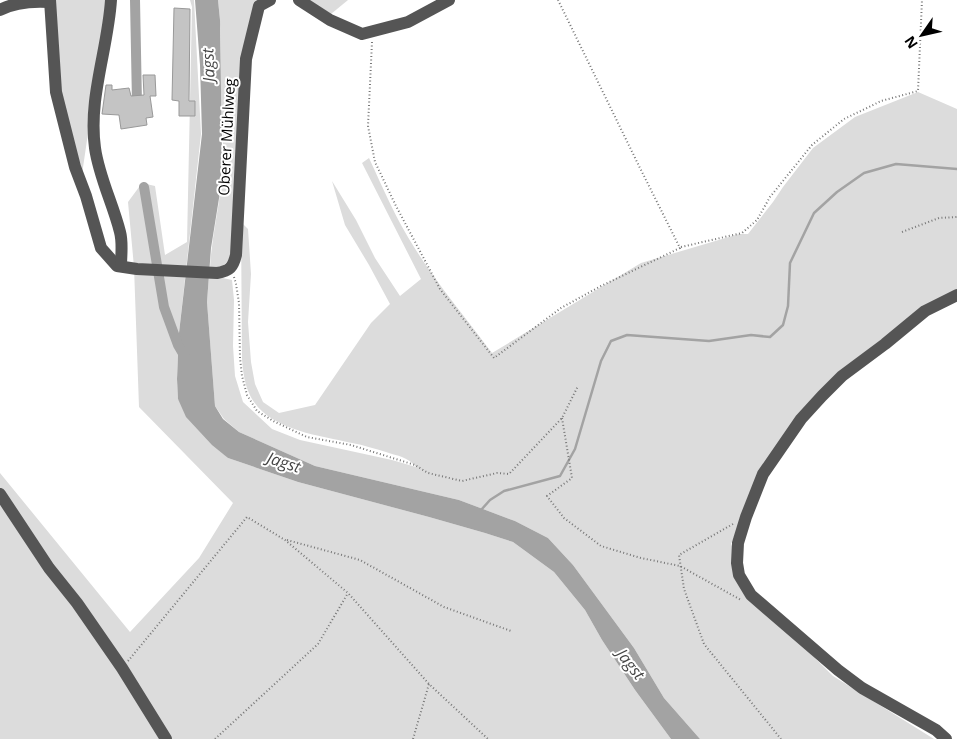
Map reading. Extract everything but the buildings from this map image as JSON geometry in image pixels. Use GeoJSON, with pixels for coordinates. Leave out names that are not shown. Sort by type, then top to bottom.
{"type":"FeatureCollection","features":[{"type":"Feature","properties":{"kind":"street"},"geometry":{"type":"LineString","coordinates":[[111,0],[106,40],[96,89],[95,147],[101,173],[121,234],[122,253],[120,266]]}},
{"type":"Feature","properties":{"kind":"street","name":"Oberer Mühlweg"},"geometry":{"type":"LineString","coordinates":[[231,268],[236,255],[246,60],[259,6],[270,0]]}},
{"type":"Feature","properties":{"kind":"street"},"geometry":{"type":"LineString","coordinates":[[299,0],[330,20],[362,34],[408,22],[449,0]]}},
{"type":"Feature","properties":{"kind":"street"},"geometry":{"type":"LineString","coordinates":[[0,10],[32,1],[50,1],[56,92],[74,167],[86,196],[101,248],[117,266],[137,269],[217,273],[231,268]]}},
{"type":"Feature","properties":{"kind":"street"},"geometry":{"type":"LineString","coordinates":[[946,739],[936,730],[862,688],[838,670],[751,595],[739,574],[737,563],[738,543],[763,474],[801,419],[842,376],[925,311],[957,295]]}},
{"type":"Feature","properties":{"kind":"street"},"geometry":{"type":"LineString","coordinates":[[0,494],[49,568],[77,603],[122,668],[166,739]]}},
{"type":"Feature","properties":{"kind":"path"},"geometry":{"type":"LineString","coordinates":[[558,0],[680,248]]}},
{"type":"Feature","properties":{"kind":"path"},"geometry":{"type":"LineString","coordinates":[[373,31],[370,58],[368,126],[375,162],[440,289],[494,358],[561,308],[601,286],[680,248],[742,233],[757,220],[770,197],[812,145],[844,119],[865,108],[918,91],[922,0]]}},
{"type":"Feature","properties":{"kind":"path"},"geometry":{"type":"LineString","coordinates":[[902,232],[939,218],[957,218]]}},
{"type":"Feature","properties":{"kind":"path"},"geometry":{"type":"LineString","coordinates":[[231,268],[239,304],[240,358],[246,396],[257,411],[307,437],[351,445],[414,465],[428,473],[462,482],[496,473],[509,474],[562,418],[578,386]]}},
{"type":"Feature","properties":{"kind":"path"},"geometry":{"type":"LineString","coordinates":[[562,418],[572,478],[547,496],[564,518],[601,546],[641,558],[680,566],[748,603]]}},
{"type":"Feature","properties":{"kind":"path"},"geometry":{"type":"LineString","coordinates":[[122,668],[247,517],[285,540],[348,593],[429,684],[488,739]]}},
{"type":"Feature","properties":{"kind":"path"},"geometry":{"type":"LineString","coordinates":[[746,517],[679,555],[680,566],[684,589],[704,644],[781,739]]}},
{"type":"Feature","properties":{"kind":"path"},"geometry":{"type":"LineString","coordinates":[[285,540],[360,560],[444,607],[511,631]]}},
{"type":"Feature","properties":{"kind":"path"},"geometry":{"type":"LineString","coordinates":[[215,739],[318,644],[348,593]]}},
{"type":"Feature","properties":{"kind":"path"},"geometry":{"type":"LineString","coordinates":[[413,739],[429,684]]}},
{"type":"Feature","properties":{"kind":"shaded area"},"geometry":{"type":"Polygon","coordinates":[[[50,0],[111,0],[96,79],[81,181],[57,92],[50,0]]]}},
{"type":"Feature","properties":{"kind":"shaded area"},"geometry":{"type":"Polygon","coordinates":[[[190,0],[194,0],[201,134],[179,333],[178,399],[228,458],[298,482],[429,517],[513,542],[554,572],[585,610],[635,690],[671,739],[0,739],[0,473],[130,632],[199,558],[233,503],[139,407],[134,267],[128,202],[142,183],[155,186],[165,255],[187,242],[192,7],[190,0]]]}},
{"type":"Feature","properties":{"kind":"shaded area"},"geometry":{"type":"Polygon","coordinates":[[[218,0],[264,0],[253,17],[233,249],[223,266],[210,269],[223,163],[218,0]]]}},
{"type":"Feature","properties":{"kind":"shaded area"},"geometry":{"type":"Polygon","coordinates":[[[309,0],[348,0],[331,14],[309,0]]]}},
{"type":"Feature","properties":{"kind":"shaded area"},"geometry":{"type":"Polygon","coordinates":[[[918,92],[957,109],[957,289],[807,410],[761,472],[731,544],[751,595],[833,676],[934,739],[700,739],[664,698],[634,648],[573,565],[548,538],[515,521],[459,500],[315,466],[239,432],[224,419],[215,406],[207,302],[209,275],[232,280],[235,376],[243,402],[272,429],[300,440],[416,467],[410,461],[399,456],[294,429],[280,423],[267,415],[257,405],[247,389],[243,372],[241,222],[248,229],[251,274],[248,322],[251,362],[255,384],[263,402],[279,413],[315,405],[371,323],[390,304],[345,225],[332,181],[356,220],[375,258],[400,296],[421,279],[362,163],[369,158],[407,236],[442,288],[492,353],[641,263],[739,234],[748,234],[813,148],[855,117],[918,92]]]}},
{"type":"Feature","properties":{"kind":"water","name":"Jagst"},"geometry":{"type":"Polygon","coordinates":[[[195,0],[218,0],[220,20],[221,186],[211,248],[207,302],[215,406],[223,419],[239,432],[315,466],[459,500],[515,521],[548,538],[573,565],[634,648],[664,698],[700,739],[671,739],[635,690],[585,610],[554,572],[513,542],[429,517],[298,482],[228,458],[212,445],[186,417],[178,399],[179,333],[202,134],[200,65],[195,0]]]}},
{"type":"Feature","properties":{"kind":"waterway"},"geometry":{"type":"LineString","coordinates":[[135,0],[137,103]]}},
{"type":"Feature","properties":{"kind":"waterway"},"geometry":{"type":"LineString","coordinates":[[481,510],[490,500],[504,491],[560,476],[575,449],[601,361],[611,341],[627,335],[709,341],[751,335],[770,337],[783,325],[788,306],[790,263],[814,213],[837,192],[864,173],[896,164],[957,169]]}},
{"type":"Feature","properties":{"kind":"waterway"},"geometry":{"type":"LineString","coordinates":[[144,187],[164,307],[178,345],[185,357]]}}]}
